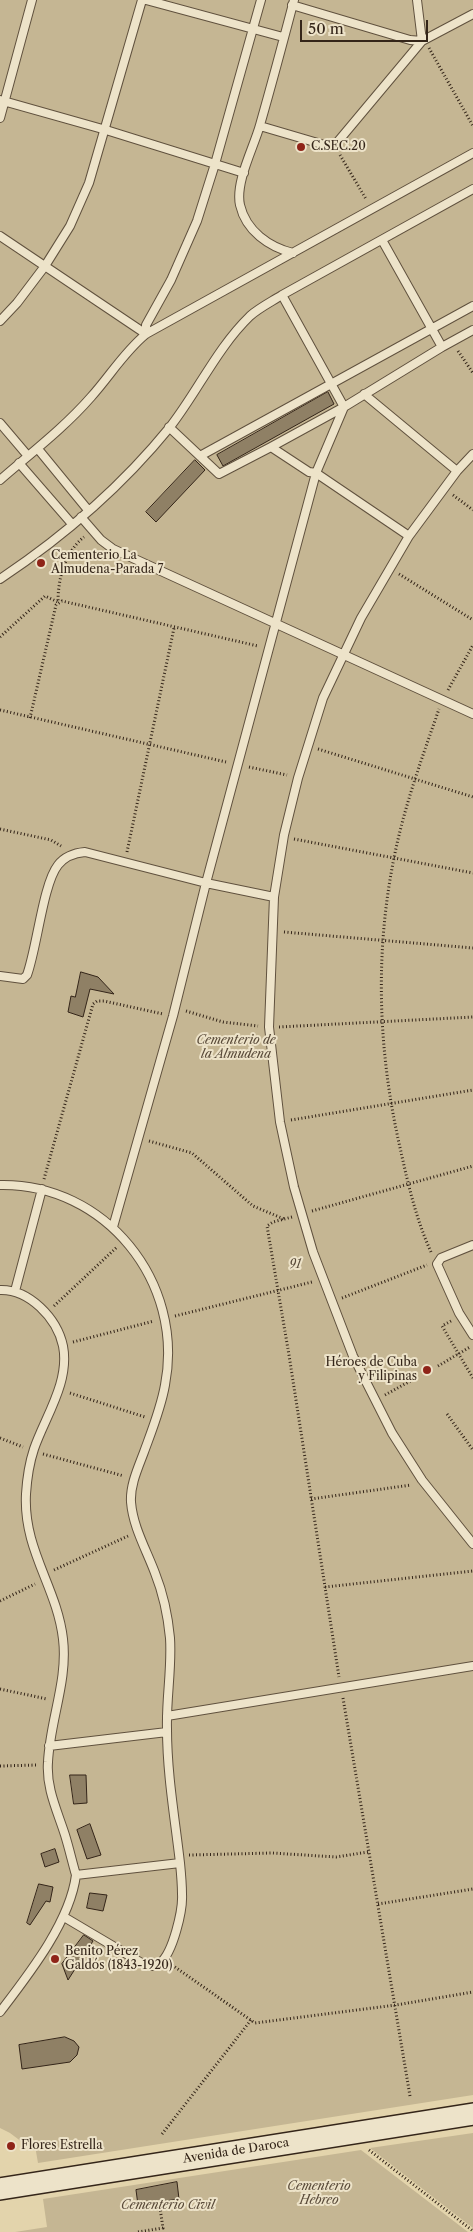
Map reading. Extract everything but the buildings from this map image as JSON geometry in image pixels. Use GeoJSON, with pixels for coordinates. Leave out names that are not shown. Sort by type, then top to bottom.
{"type":"FeatureCollection","features":[{"type":"Feature","properties":{"kind":"street","name":"Avenida de Daroca"},"geometry":{"type":"LineString","coordinates":[[0,2189],[473,2114]]}},
{"type":"Feature","properties":{"kind":"lane"},"geometry":{"type":"LineString","coordinates":[[0,118],[2,101],[32,0]]}},
{"type":"Feature","properties":{"kind":"lane"},"geometry":{"type":"LineString","coordinates":[[0,321],[17,303],[45,266],[70,226],[89,183],[106,130],[142,0]]}},
{"type":"Feature","properties":{"kind":"lane"},"geometry":{"type":"LineString","coordinates":[[146,0],[283,37]]}},
{"type":"Feature","properties":{"kind":"lane"},"geometry":{"type":"LineString","coordinates":[[146,334],[146,325],[171,280],[197,221],[261,0]]}},
{"type":"Feature","properties":{"kind":"lane"},"geometry":{"type":"LineString","coordinates":[[417,0],[422,41]]}},
{"type":"Feature","properties":{"kind":"lane"},"geometry":{"type":"LineString","coordinates":[[293,253],[274,247],[262,239],[246,219],[240,205],[239,190],[260,126],[293,3],[410,40],[422,41]]}},
{"type":"Feature","properties":{"kind":"lane"},"geometry":{"type":"LineString","coordinates":[[260,126],[328,146],[335,146],[422,41],[473,14]]}},
{"type":"Feature","properties":{"kind":"lane"},"geometry":{"type":"LineString","coordinates":[[2,101],[106,130],[244,173]]}},
{"type":"Feature","properties":{"kind":"lane"},"geometry":{"type":"LineString","coordinates":[[0,480],[38,449],[91,398],[132,346],[146,334],[473,153]]}},
{"type":"Feature","properties":{"kind":"lane"},"geometry":{"type":"LineString","coordinates":[[0,579],[36,555],[128,474],[169,427],[235,332],[251,315],[282,295],[473,189]]}},
{"type":"Feature","properties":{"kind":"lane"},"geometry":{"type":"LineString","coordinates":[[0,236],[146,334]]}},
{"type":"Feature","properties":{"kind":"lane"},"geometry":{"type":"LineString","coordinates":[[382,240],[442,346]]}},
{"type":"Feature","properties":{"kind":"lane"},"geometry":{"type":"LineString","coordinates":[[282,295],[344,407]]}},
{"type":"Feature","properties":{"kind":"lane"},"geometry":{"type":"LineString","coordinates":[[200,456],[473,306]]}},
{"type":"Feature","properties":{"kind":"lane"},"geometry":{"type":"LineString","coordinates":[[169,427],[219,474],[344,407],[442,346],[473,330]]}},
{"type":"Feature","properties":{"kind":"lane"},"geometry":{"type":"LineString","coordinates":[[364,394],[457,471]]}},
{"type":"Feature","properties":{"kind":"lane"},"geometry":{"type":"LineString","coordinates":[[113,1227],[173,1016],[206,883],[316,472],[344,407]]}},
{"type":"Feature","properties":{"kind":"lane"},"geometry":{"type":"LineString","coordinates":[[0,423],[28,456]]}},
{"type":"Feature","properties":{"kind":"lane"},"geometry":{"type":"LineString","coordinates":[[270,447],[309,472],[316,472],[409,536]]}},
{"type":"Feature","properties":{"kind":"lane"},"geometry":{"type":"LineString","coordinates":[[38,449],[88,510]]}},
{"type":"Feature","properties":{"kind":"lane"},"geometry":{"type":"LineString","coordinates":[[473,454],[457,471],[409,536],[343,654],[323,698],[298,778],[284,837],[274,897],[269,1027],[280,1122],[294,1187],[323,1279],[353,1356],[392,1433],[424,1484],[473,1544]]}},
{"type":"Feature","properties":{"kind":"lane"},"geometry":{"type":"LineString","coordinates":[[20,463],[72,524]]}},
{"type":"Feature","properties":{"kind":"lane"},"geometry":{"type":"LineString","coordinates":[[80,517],[101,540],[114,549],[473,714]]}},
{"type":"Feature","properties":{"kind":"lane"},"geometry":{"type":"LineString","coordinates":[[0,976],[23,979],[27,975],[50,882],[57,866],[70,856],[85,852],[206,883],[274,897]]}},
{"type":"Feature","properties":{"kind":"lane"},"geometry":{"type":"LineString","coordinates":[[0,1185],[42,1189],[81,1205],[113,1227],[140,1259],[155,1288],[166,1318],[168,1367],[165,1385],[134,1479],[132,1505],[138,1532],[156,1574],[170,1638],[167,1732],[169,1776],[180,1859],[181,1910],[167,1953],[154,1967],[145,1965],[64,1917]]}},
{"type":"Feature","properties":{"kind":"lane"},"geometry":{"type":"LineString","coordinates":[[16,1291],[42,1189]]}},
{"type":"Feature","properties":{"kind":"lane"},"geometry":{"type":"LineString","coordinates":[[473,1246],[441,1258],[437,1264],[465,1324],[473,1335]]}},
{"type":"Feature","properties":{"kind":"lane"},"geometry":{"type":"LineString","coordinates":[[0,1290],[16,1291],[27,1297],[55,1325],[63,1344],[64,1369],[59,1389],[33,1451],[28,1472],[26,1519],[30,1538],[59,1620],[63,1637],[63,1670],[49,1746],[48,1765],[50,1794],[65,1835],[76,1875],[74,1888],[64,1917],[0,2012]]}},
{"type":"Feature","properties":{"kind":"lane"},"geometry":{"type":"LineString","coordinates":[[465,1324],[473,1318]]}},
{"type":"Feature","properties":{"kind":"lane"},"geometry":{"type":"LineString","coordinates":[[167,1716],[473,1666]]}},
{"type":"Feature","properties":{"kind":"lane"},"geometry":{"type":"LineString","coordinates":[[49,1746],[167,1732]]}},
{"type":"Feature","properties":{"kind":"lane"},"geometry":{"type":"LineString","coordinates":[[76,1875],[180,1859]]}},
{"type":"Feature","properties":{"kind":"path"},"geometry":{"type":"LineString","coordinates":[[422,41],[431,50],[473,126]]}},
{"type":"Feature","properties":{"kind":"path"},"geometry":{"type":"LineString","coordinates":[[335,146],[372,209]]}},
{"type":"Feature","properties":{"kind":"path"},"geometry":{"type":"LineString","coordinates":[[453,342],[473,374]]}},
{"type":"Feature","properties":{"kind":"path"},"geometry":{"type":"LineString","coordinates":[[444,488],[473,510]]}},
{"type":"Feature","properties":{"kind":"path"},"geometry":{"type":"LineString","coordinates":[[30,718],[58,602],[62,574],[72,546],[92,530]]}},
{"type":"Feature","properties":{"kind":"path"},"geometry":{"type":"LineString","coordinates":[[390,568],[473,620]]}},
{"type":"Feature","properties":{"kind":"path"},"geometry":{"type":"LineString","coordinates":[[0,637],[45,596],[58,602],[62,601],[174,628],[270,648]]}},
{"type":"Feature","properties":{"kind":"path"},"geometry":{"type":"LineString","coordinates":[[125,862],[174,628]]}},
{"type":"Feature","properties":{"kind":"path"},"geometry":{"type":"LineString","coordinates":[[333,1302],[430,1264],[437,1264],[428,1246],[408,1186],[390,1102],[380,981],[382,941],[394,857],[415,779],[442,700],[473,645]]}},
{"type":"Feature","properties":{"kind":"path"},"geometry":{"type":"LineString","coordinates":[[0,710],[298,778]]}},
{"type":"Feature","properties":{"kind":"path"},"geometry":{"type":"LineString","coordinates":[[308,746],[473,797]]}},
{"type":"Feature","properties":{"kind":"path"},"geometry":{"type":"LineString","coordinates":[[0,829],[51,840]]}},
{"type":"Feature","properties":{"kind":"path"},"geometry":{"type":"LineString","coordinates":[[284,837],[473,873]]}},
{"type":"Feature","properties":{"kind":"path"},"geometry":{"type":"LineString","coordinates":[[272,931],[473,948]]}},
{"type":"Feature","properties":{"kind":"path"},"geometry":{"type":"LineString","coordinates":[[42,1189],[93,1004],[97,1001],[104,1001],[173,1016]]}},
{"type":"Feature","properties":{"kind":"path"},"geometry":{"type":"LineString","coordinates":[[175,1008],[222,1022],[269,1027],[473,1017]]}},
{"type":"Feature","properties":{"kind":"path"},"geometry":{"type":"LineString","coordinates":[[280,1122],[390,1102],[473,1090]]}},
{"type":"Feature","properties":{"kind":"path"},"geometry":{"type":"LineString","coordinates":[[138,1137],[192,1153],[253,1206],[284,1219]]}},
{"type":"Feature","properties":{"kind":"path"},"geometry":{"type":"LineString","coordinates":[[410,2096],[341,1688],[267,1226],[284,1219],[408,1186],[473,1166]]}},
{"type":"Feature","properties":{"kind":"path"},"geometry":{"type":"LineString","coordinates":[[46,1314],[124,1240]]}},
{"type":"Feature","properties":{"kind":"path"},"geometry":{"type":"LineString","coordinates":[[63,1344],[323,1279]]}},
{"type":"Feature","properties":{"kind":"path"},"geometry":{"type":"LineString","coordinates":[[447,1323],[442,1326],[473,1378]]}},
{"type":"Feature","properties":{"kind":"path"},"geometry":{"type":"LineString","coordinates":[[438,1366],[470,1347]]}},
{"type":"Feature","properties":{"kind":"path"},"geometry":{"type":"LineString","coordinates":[[386,1395],[412,1380]]}},
{"type":"Feature","properties":{"kind":"path"},"geometry":{"type":"LineString","coordinates":[[59,1389],[155,1420]]}},
{"type":"Feature","properties":{"kind":"path"},"geometry":{"type":"LineString","coordinates":[[447,1414],[473,1450]]}},
{"type":"Feature","properties":{"kind":"path"},"geometry":{"type":"LineString","coordinates":[[0,1438],[33,1451],[134,1479]]}},
{"type":"Feature","properties":{"kind":"path"},"geometry":{"type":"LineString","coordinates":[[311,1499],[424,1484]]}},
{"type":"Feature","properties":{"kind":"path"},"geometry":{"type":"LineString","coordinates":[[0,1601],[44,1577],[138,1532]]}},
{"type":"Feature","properties":{"kind":"path"},"geometry":{"type":"LineString","coordinates":[[325,1587],[473,1571]]}},
{"type":"Feature","properties":{"kind":"path"},"geometry":{"type":"LineString","coordinates":[[0,1689],[58,1702]]}},
{"type":"Feature","properties":{"kind":"path"},"geometry":{"type":"LineString","coordinates":[[0,1766],[48,1765]]}},
{"type":"Feature","properties":{"kind":"path"},"geometry":{"type":"LineString","coordinates":[[180,1859],[272,1854],[336,1857],[368,1852]]}},
{"type":"Feature","properties":{"kind":"path"},"geometry":{"type":"LineString","coordinates":[[378,1904],[473,1889]]}},
{"type":"Feature","properties":{"kind":"path"},"geometry":{"type":"LineString","coordinates":[[163,1959],[255,2023],[396,2005],[473,1992]]}},
{"type":"Feature","properties":{"kind":"path"},"geometry":{"type":"LineString","coordinates":[[162,2134],[251,2020]]}},
{"type":"Feature","properties":{"kind":"path"},"geometry":{"type":"LineString","coordinates":[[363,2146],[473,2231]]}},
{"type":"Feature","properties":{"kind":"path"},"geometry":{"type":"LineString","coordinates":[[138,2232],[163,2228],[160,2208]]}},
{"type":"Feature","properties":{"kind":"green space","name":"Cementerio de la Almudena"},"geometry":{"type":"Polygon","coordinates":[[[0,0],[473,0],[473,2095],[38,2163],[34,2140],[22,2142],[0,2128],[0,0]]]}},
{"type":"Feature","properties":{"kind":"green space"},"geometry":{"type":"Polygon","coordinates":[[[473,2133],[473,2228],[370,2148],[473,2133]]]}},
{"type":"Feature","properties":{"kind":"green space"},"geometry":{"type":"Polygon","coordinates":[[[361,2150],[468,2232],[15,2232],[47,2227],[43,2199],[361,2150]]]}},
{"type":"Feature","properties":{"kind":"place","name":"C.SEC.20"},"geometry":{"type":"Point","coordinates":[301,147]}},
{"type":"Feature","properties":{"kind":"place","name":"Cementerio La Almudena-Parada 7"},"geometry":{"type":"Point","coordinates":[41,563]}},
{"type":"Feature","properties":{"kind":"place","name":"Héroes de Cuba y Filipinas"},"geometry":{"type":"Point","coordinates":[427,1370]}},
{"type":"Feature","properties":{"kind":"place","name":"Benito Pérez Galdós (1843-1920)"},"geometry":{"type":"Point","coordinates":[55,1959]}},
{"type":"Feature","properties":{"kind":"place","name":"Flores Estrella"},"geometry":{"type":"Point","coordinates":[11,2146]}},
{"type":"Feature","properties":{"kind":"park label","name":"91"},"geometry":{"type":"Point","coordinates":[295,1265]}},
{"type":"Feature","properties":{"kind":"park label","name":"Cementerio Hebreo"},"geometry":{"type":"Point","coordinates":[319,2194]}},
{"type":"Feature","properties":{"kind":"park label","name":"Cementerio Civil"},"geometry":{"type":"Point","coordinates":[168,2206]}}]}
